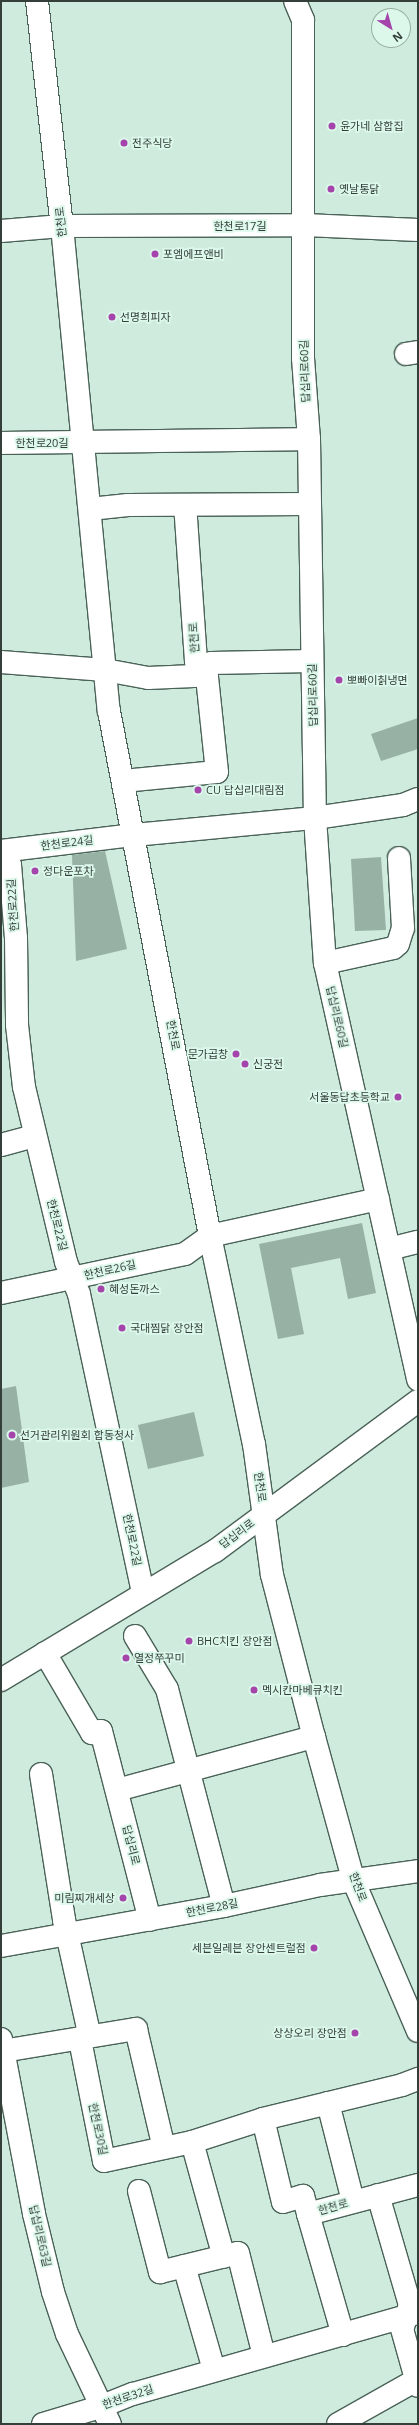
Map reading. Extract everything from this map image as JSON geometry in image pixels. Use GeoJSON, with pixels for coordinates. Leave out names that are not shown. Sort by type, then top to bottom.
{"type":"FeatureCollection","features":[{"type":"Feature","properties":{"kind":"street","name":"한천로"},"geometry":{"type":"LineString","coordinates":[[37,1],[62,226],[109,711],[210,1236],[254,1444],[272,1575],[314,1737],[354,1882],[418,2032]]}},
{"type":"Feature","properties":{"kind":"street","name":"답십리로60길"},"geometry":{"type":"LineString","coordinates":[[295,1],[303,20],[305,225],[304,358],[309,439],[315,818],[325,963],[418,1380]]}},
{"type":"Feature","properties":{"kind":"street","name":"한천로17길"},"geometry":{"type":"LineString","coordinates":[[1,231],[62,226],[305,225],[418,230]]}},
{"type":"Feature","properties":{"kind":"street"},"geometry":{"type":"LineString","coordinates":[[83,443],[309,439]]}},
{"type":"Feature","properties":{"kind":"street","name":"한천로20길"},"geometry":{"type":"LineString","coordinates":[[1,443],[83,443]]}},
{"type":"Feature","properties":{"kind":"street"},"geometry":{"type":"LineString","coordinates":[[90,509],[185,505],[309,504]]}},
{"type":"Feature","properties":{"kind":"street","name":"한천로"},"geometry":{"type":"LineString","coordinates":[[123,781],[217,772],[207,677],[196,661],[185,505]]}},
{"type":"Feature","properties":{"kind":"street"},"geometry":{"type":"LineString","coordinates":[[1,662],[105,670],[148,678],[194,676],[211,663],[312,660]]}},
{"type":"Feature","properties":{"kind":"street"},"geometry":{"type":"LineString","coordinates":[[134,835],[315,818],[403,805],[418,799]]}},
{"type":"Feature","properties":{"kind":"street","name":"한천로24길"},"geometry":{"type":"LineString","coordinates":[[1,853],[134,835]]}},
{"type":"Feature","properties":{"kind":"street","name":"한천로22길"},"geometry":{"type":"LineString","coordinates":[[1,853],[10,865],[16,938],[17,1025],[24,1087],[66,1262],[79,1294],[143,1593]]}},
{"type":"Feature","properties":{"kind":"street"},"geometry":{"type":"LineString","coordinates":[[325,963],[393,948],[398,944],[403,928],[399,858]]}},
{"type":"Feature","properties":{"kind":"street"},"geometry":{"type":"LineString","coordinates":[[1,1145],[35,1136]]}},
{"type":"Feature","properties":{"kind":"street"},"geometry":{"type":"LineString","coordinates":[[210,1236],[378,1199]]}},
{"type":"Feature","properties":{"kind":"street","name":"한천로26길"},"geometry":{"type":"LineString","coordinates":[[2,1287],[73,1279],[185,1254],[210,1236]]}},
{"type":"Feature","properties":{"kind":"street"},"geometry":{"type":"LineString","coordinates":[[389,1249],[418,1242]]}},
{"type":"Feature","properties":{"kind":"street","name":"답십리로"},"geometry":{"type":"LineString","coordinates":[[1,1680],[215,1550],[418,1401]]}},
{"type":"Feature","properties":{"kind":"street"},"geometry":{"type":"LineString","coordinates":[[135,1636],[167,1689],[224,1906]]}},
{"type":"Feature","properties":{"kind":"street","name":"답십리로"},"geometry":{"type":"LineString","coordinates":[[45,1653],[92,1733],[101,1731],[150,1920]]}},
{"type":"Feature","properties":{"kind":"street"},"geometry":{"type":"LineString","coordinates":[[117,1790],[314,1737]]}},
{"type":"Feature","properties":{"kind":"street"},"geometry":{"type":"LineString","coordinates":[[41,1774],[64,1920],[69,1934]]}},
{"type":"Feature","properties":{"kind":"street","name":"한천로28길"},"geometry":{"type":"LineString","coordinates":[[1,1946],[224,1906],[320,1885],[354,1882],[418,1871]]}},
{"type":"Feature","properties":{"kind":"street","name":"한천로30길"},"geometry":{"type":"LineString","coordinates":[[69,1934],[88,2028],[81,2045],[104,2161],[192,2142],[263,2119],[402,2085],[418,2078]]}},
{"type":"Feature","properties":{"kind":"street"},"geometry":{"type":"LineString","coordinates":[[2,2045],[136,2030],[164,2148]]}},
{"type":"Feature","properties":{"kind":"street","name":"답십리로63길"},"geometry":{"type":"LineString","coordinates":[[2,2045],[34,2214],[53,2292],[67,2334],[93,2386],[105,2416]]}},
{"type":"Feature","properties":{"kind":"street"},"geometry":{"type":"LineString","coordinates":[[328,2103],[353,2201]]}},
{"type":"Feature","properties":{"kind":"street","name":"한천로"},"geometry":{"type":"LineString","coordinates":[[263,2119],[283,2202],[303,2196],[308,2214],[378,2194],[418,2185]]}},
{"type":"Feature","properties":{"kind":"street"},"geometry":{"type":"LineString","coordinates":[[192,2142],[264,2356]]}},
{"type":"Feature","properties":{"kind":"street"},"geometry":{"type":"LineString","coordinates":[[139,2191],[160,2272],[231,2255]]}},
{"type":"Feature","properties":{"kind":"street"},"geometry":{"type":"LineString","coordinates":[[338,2424],[417,2383],[402,2329],[412,2315],[410,2305],[378,2194]]}},
{"type":"Feature","properties":{"kind":"street"},"geometry":{"type":"LineString","coordinates":[[308,2214],[343,2335]]}},
{"type":"Feature","properties":{"kind":"street"},"geometry":{"type":"LineString","coordinates":[[184,2266],[214,2370]]}},
{"type":"Feature","properties":{"kind":"street","name":"한천로32길"},"geometry":{"type":"LineString","coordinates":[[43,2424],[105,2416],[133,2394],[412,2315]]}},
{"type":"Feature","properties":{"kind":"building"},"geometry":{"type":"Polygon","coordinates":[[[418,718],[418,749],[381,761],[371,734],[418,718]]]}},
{"type":"Feature","properties":{"kind":"building"},"geometry":{"type":"Polygon","coordinates":[[[105,851],[127,949],[76,961],[72,855],[105,851]]]}},
{"type":"Feature","properties":{"kind":"building"},"geometry":{"type":"Polygon","coordinates":[[[381,857],[386,930],[355,931],[351,859],[381,857]]]}},
{"type":"Feature","properties":{"kind":"building"},"geometry":{"type":"Polygon","coordinates":[[[362,1223],[376,1293],[348,1299],[340,1258],[291,1268],[304,1334],[278,1339],[259,1244],[362,1223]]]}},
{"type":"Feature","properties":{"kind":"building","name":"선거관리위원회 합동청사"},"geometry":{"type":"Polygon","coordinates":[[[16,1386],[29,1482],[1,1488],[1,1389],[16,1386]]]}},
{"type":"Feature","properties":{"kind":"building"},"geometry":{"type":"Polygon","coordinates":[[[194,1412],[204,1456],[148,1469],[138,1425],[194,1412]]]}},
{"type":"Feature","properties":{"kind":"place","name":"윤가네 삼합집"},"geometry":{"type":"Point","coordinates":[332,126]}},
{"type":"Feature","properties":{"kind":"place","name":"전주식당"},"geometry":{"type":"Point","coordinates":[124,143]}},
{"type":"Feature","properties":{"kind":"place","name":"옛날통닭"},"geometry":{"type":"Point","coordinates":[331,189]}},
{"type":"Feature","properties":{"kind":"place","name":"포엠에프앤비"},"geometry":{"type":"Point","coordinates":[155,254]}},
{"type":"Feature","properties":{"kind":"place","name":"선명희피자"},"geometry":{"type":"Point","coordinates":[112,317]}},
{"type":"Feature","properties":{"kind":"place","name":"뽀빠이칡냉면"},"geometry":{"type":"Point","coordinates":[339,680]}},
{"type":"Feature","properties":{"kind":"place","name":"CU 답십리대림점"},"geometry":{"type":"Point","coordinates":[198,790]}},
{"type":"Feature","properties":{"kind":"place","name":"정다운포차"},"geometry":{"type":"Point","coordinates":[35,871]}},
{"type":"Feature","properties":{"kind":"place","name":"문가곱창"},"geometry":{"type":"Point","coordinates":[236,1054]}},
{"type":"Feature","properties":{"kind":"place","name":"신궁전"},"geometry":{"type":"Point","coordinates":[245,1064]}},
{"type":"Feature","properties":{"kind":"place","name":"서울동답초등학교"},"geometry":{"type":"Point","coordinates":[398,1097]}},
{"type":"Feature","properties":{"kind":"place","name":"혜성돈까스"},"geometry":{"type":"Point","coordinates":[101,1289]}},
{"type":"Feature","properties":{"kind":"place","name":"국대찜닭 장안점"},"geometry":{"type":"Point","coordinates":[122,1328]}},
{"type":"Feature","properties":{"kind":"place","name":"선거관리위원회 합동청사"},"geometry":{"type":"Point","coordinates":[12,1435]}},
{"type":"Feature","properties":{"kind":"place","name":"BHC치킨 장안점"},"geometry":{"type":"Point","coordinates":[189,1641]}},
{"type":"Feature","properties":{"kind":"place","name":"열정쭈꾸미"},"geometry":{"type":"Point","coordinates":[126,1658]}},
{"type":"Feature","properties":{"kind":"place","name":"멕시칸마베큐치킨"},"geometry":{"type":"Point","coordinates":[254,1690]}},
{"type":"Feature","properties":{"kind":"place","name":"미림찌개세상"},"geometry":{"type":"Point","coordinates":[123,1898]}},
{"type":"Feature","properties":{"kind":"place","name":"세븐일레븐 장안센트럴점"},"geometry":{"type":"Point","coordinates":[314,1948]}},
{"type":"Feature","properties":{"kind":"place","name":"상상오리 장안점"},"geometry":{"type":"Point","coordinates":[355,2033]}}]}
